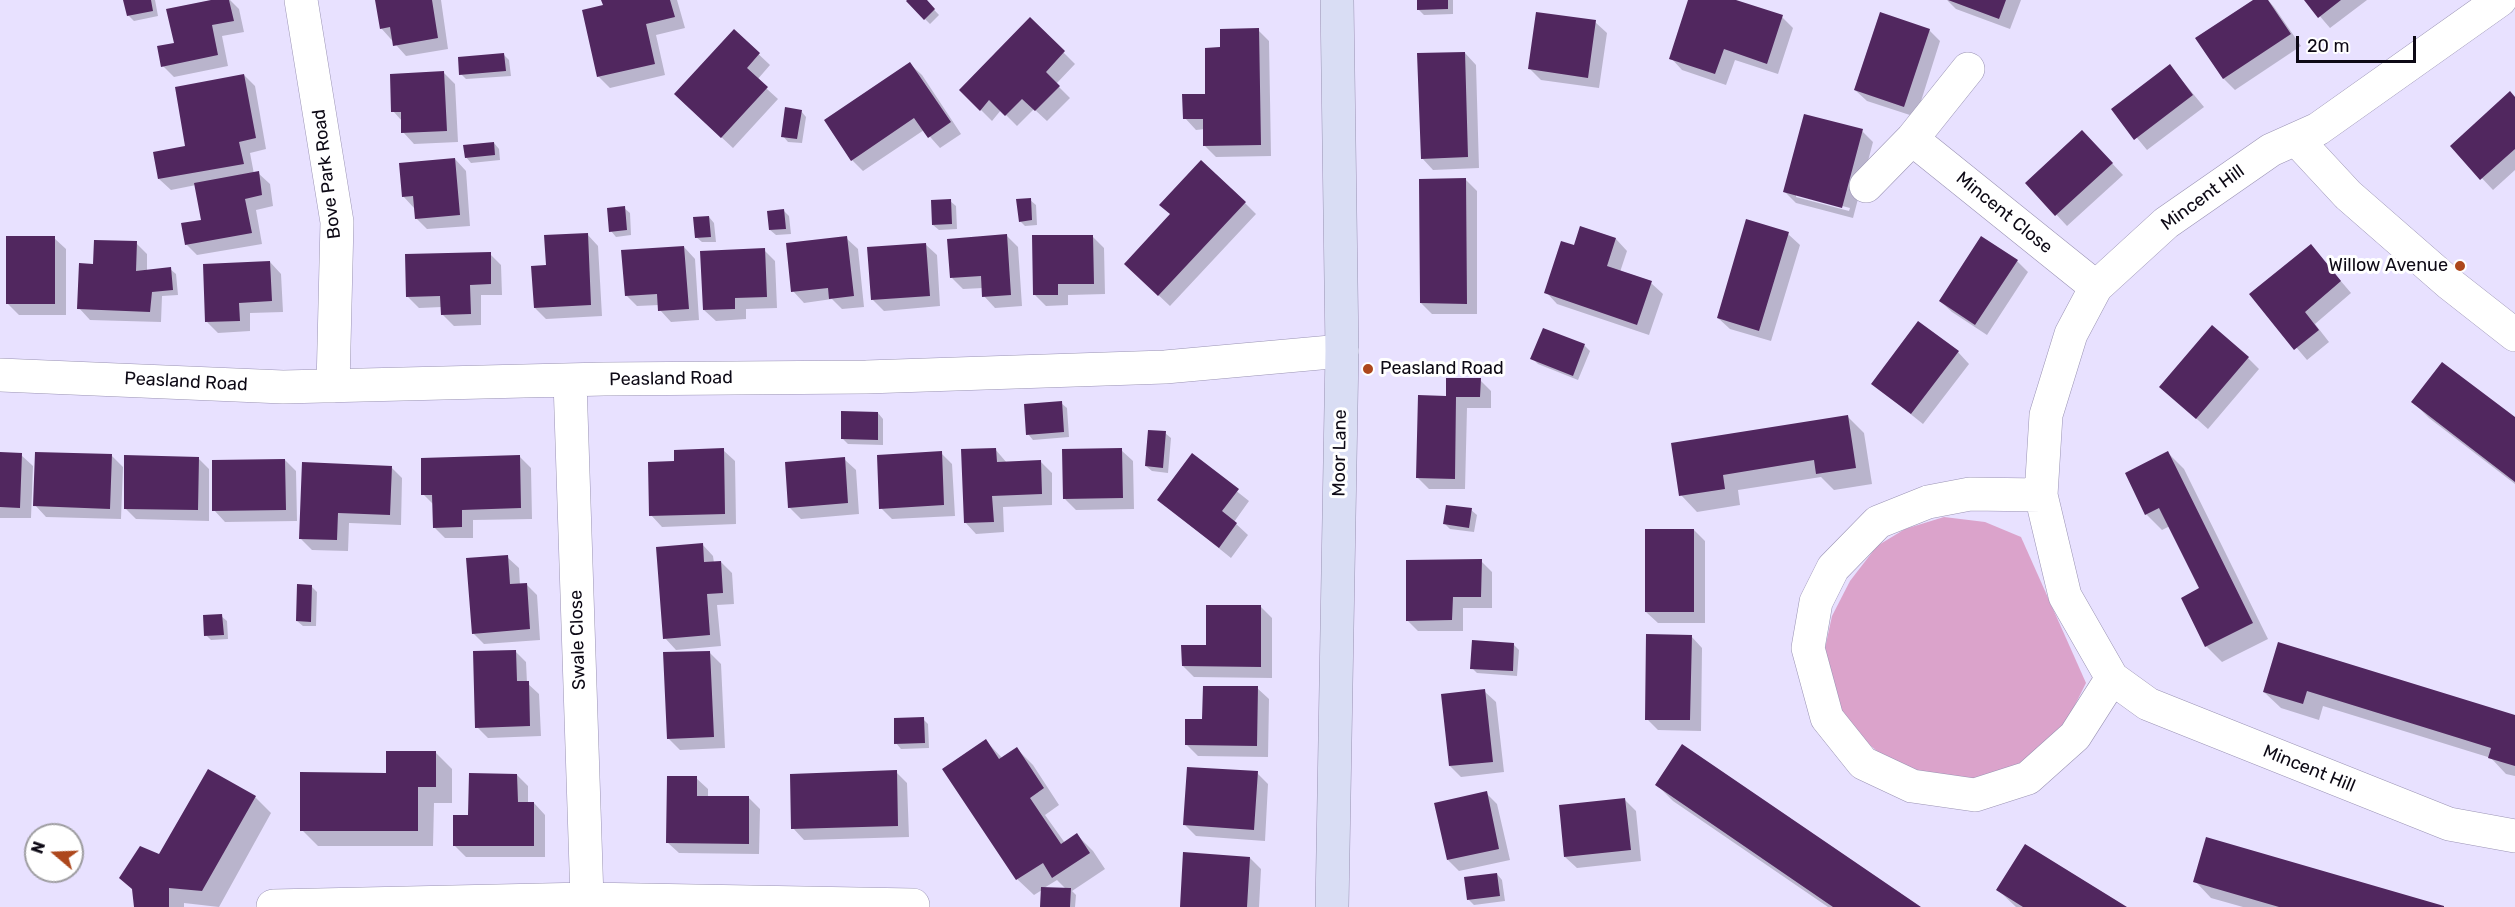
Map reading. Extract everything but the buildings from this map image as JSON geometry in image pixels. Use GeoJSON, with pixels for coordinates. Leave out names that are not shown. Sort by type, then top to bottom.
{"type":"FeatureCollection","features":[{"type":"Feature","properties":{"kind":"street","name":"Bove Park Road"},"geometry":{"type":"LineString","coordinates":[[301,0],[336,222],[333,386]]}},
{"type":"Feature","properties":{"kind":"street","name":"Moor Lane"},"geometry":{"type":"LineString","coordinates":[[1332,907],[1342,351],[1337,0]]}},
{"type":"Feature","properties":{"kind":"street","name":"Mincent Hill"},"geometry":{"type":"LineString","coordinates":[[2500,0],[2318,129],[2298,140],[2271,150],[2166,223],[2096,286],[2071,334],[2046,415],[2041,495],[2065,596],[2112,678],[2148,704],[2449,824],[2515,836]]}},
{"type":"Feature","properties":{"kind":"street"},"geometry":{"type":"LineString","coordinates":[[1866,186],[1912,139],[1968,69]]}},
{"type":"Feature","properties":{"kind":"street","name":"Mincent Close"},"geometry":{"type":"LineString","coordinates":[[1912,139],[2096,286]]}},
{"type":"Feature","properties":{"kind":"street"},"geometry":{"type":"LineString","coordinates":[[2298,140],[2348,195],[2450,284],[2515,335]]}},
{"type":"Feature","properties":{"kind":"street","name":"Peasland Road"},"geometry":{"type":"LineString","coordinates":[[0,375],[283,387],[604,379],[866,377],[1165,367],[1342,351]]}},
{"type":"Feature","properties":{"kind":"street","name":"Swale Close"},"geometry":{"type":"LineString","coordinates":[[570,381],[587,899]]}},
{"type":"Feature","properties":{"kind":"street"},"geometry":{"type":"LineString","coordinates":[[2041,495],[1970,494],[1928,502],[1878,522],[1833,568],[1816,602],[1808,648],[1827,718],[1863,763],[1912,786],[1975,795],[2028,778],[2074,736],[2112,678]]}},
{"type":"Feature","properties":{"kind":"street"},"geometry":{"type":"LineString","coordinates":[[273,906],[587,899],[913,905]]}},
{"type":"Feature","properties":{"kind":"shaded area"},"geometry":{"type":"Polygon","coordinates":[[[1944,517],[1985,522],[2021,537],[2086,683],[2061,733],[2026,762],[1975,780],[1922,775],[1884,757],[1859,736],[1832,696],[1824,653],[1832,616],[1850,581],[1877,546],[1905,529],[1944,517]]]}},
{"type":"Feature","properties":{"kind":"place","name":"Willow Avenue"},"geometry":{"type":"Point","coordinates":[2460,266]}},
{"type":"Feature","properties":{"kind":"place","name":"Peasland Road"},"geometry":{"type":"Point","coordinates":[1368,369]}}]}
